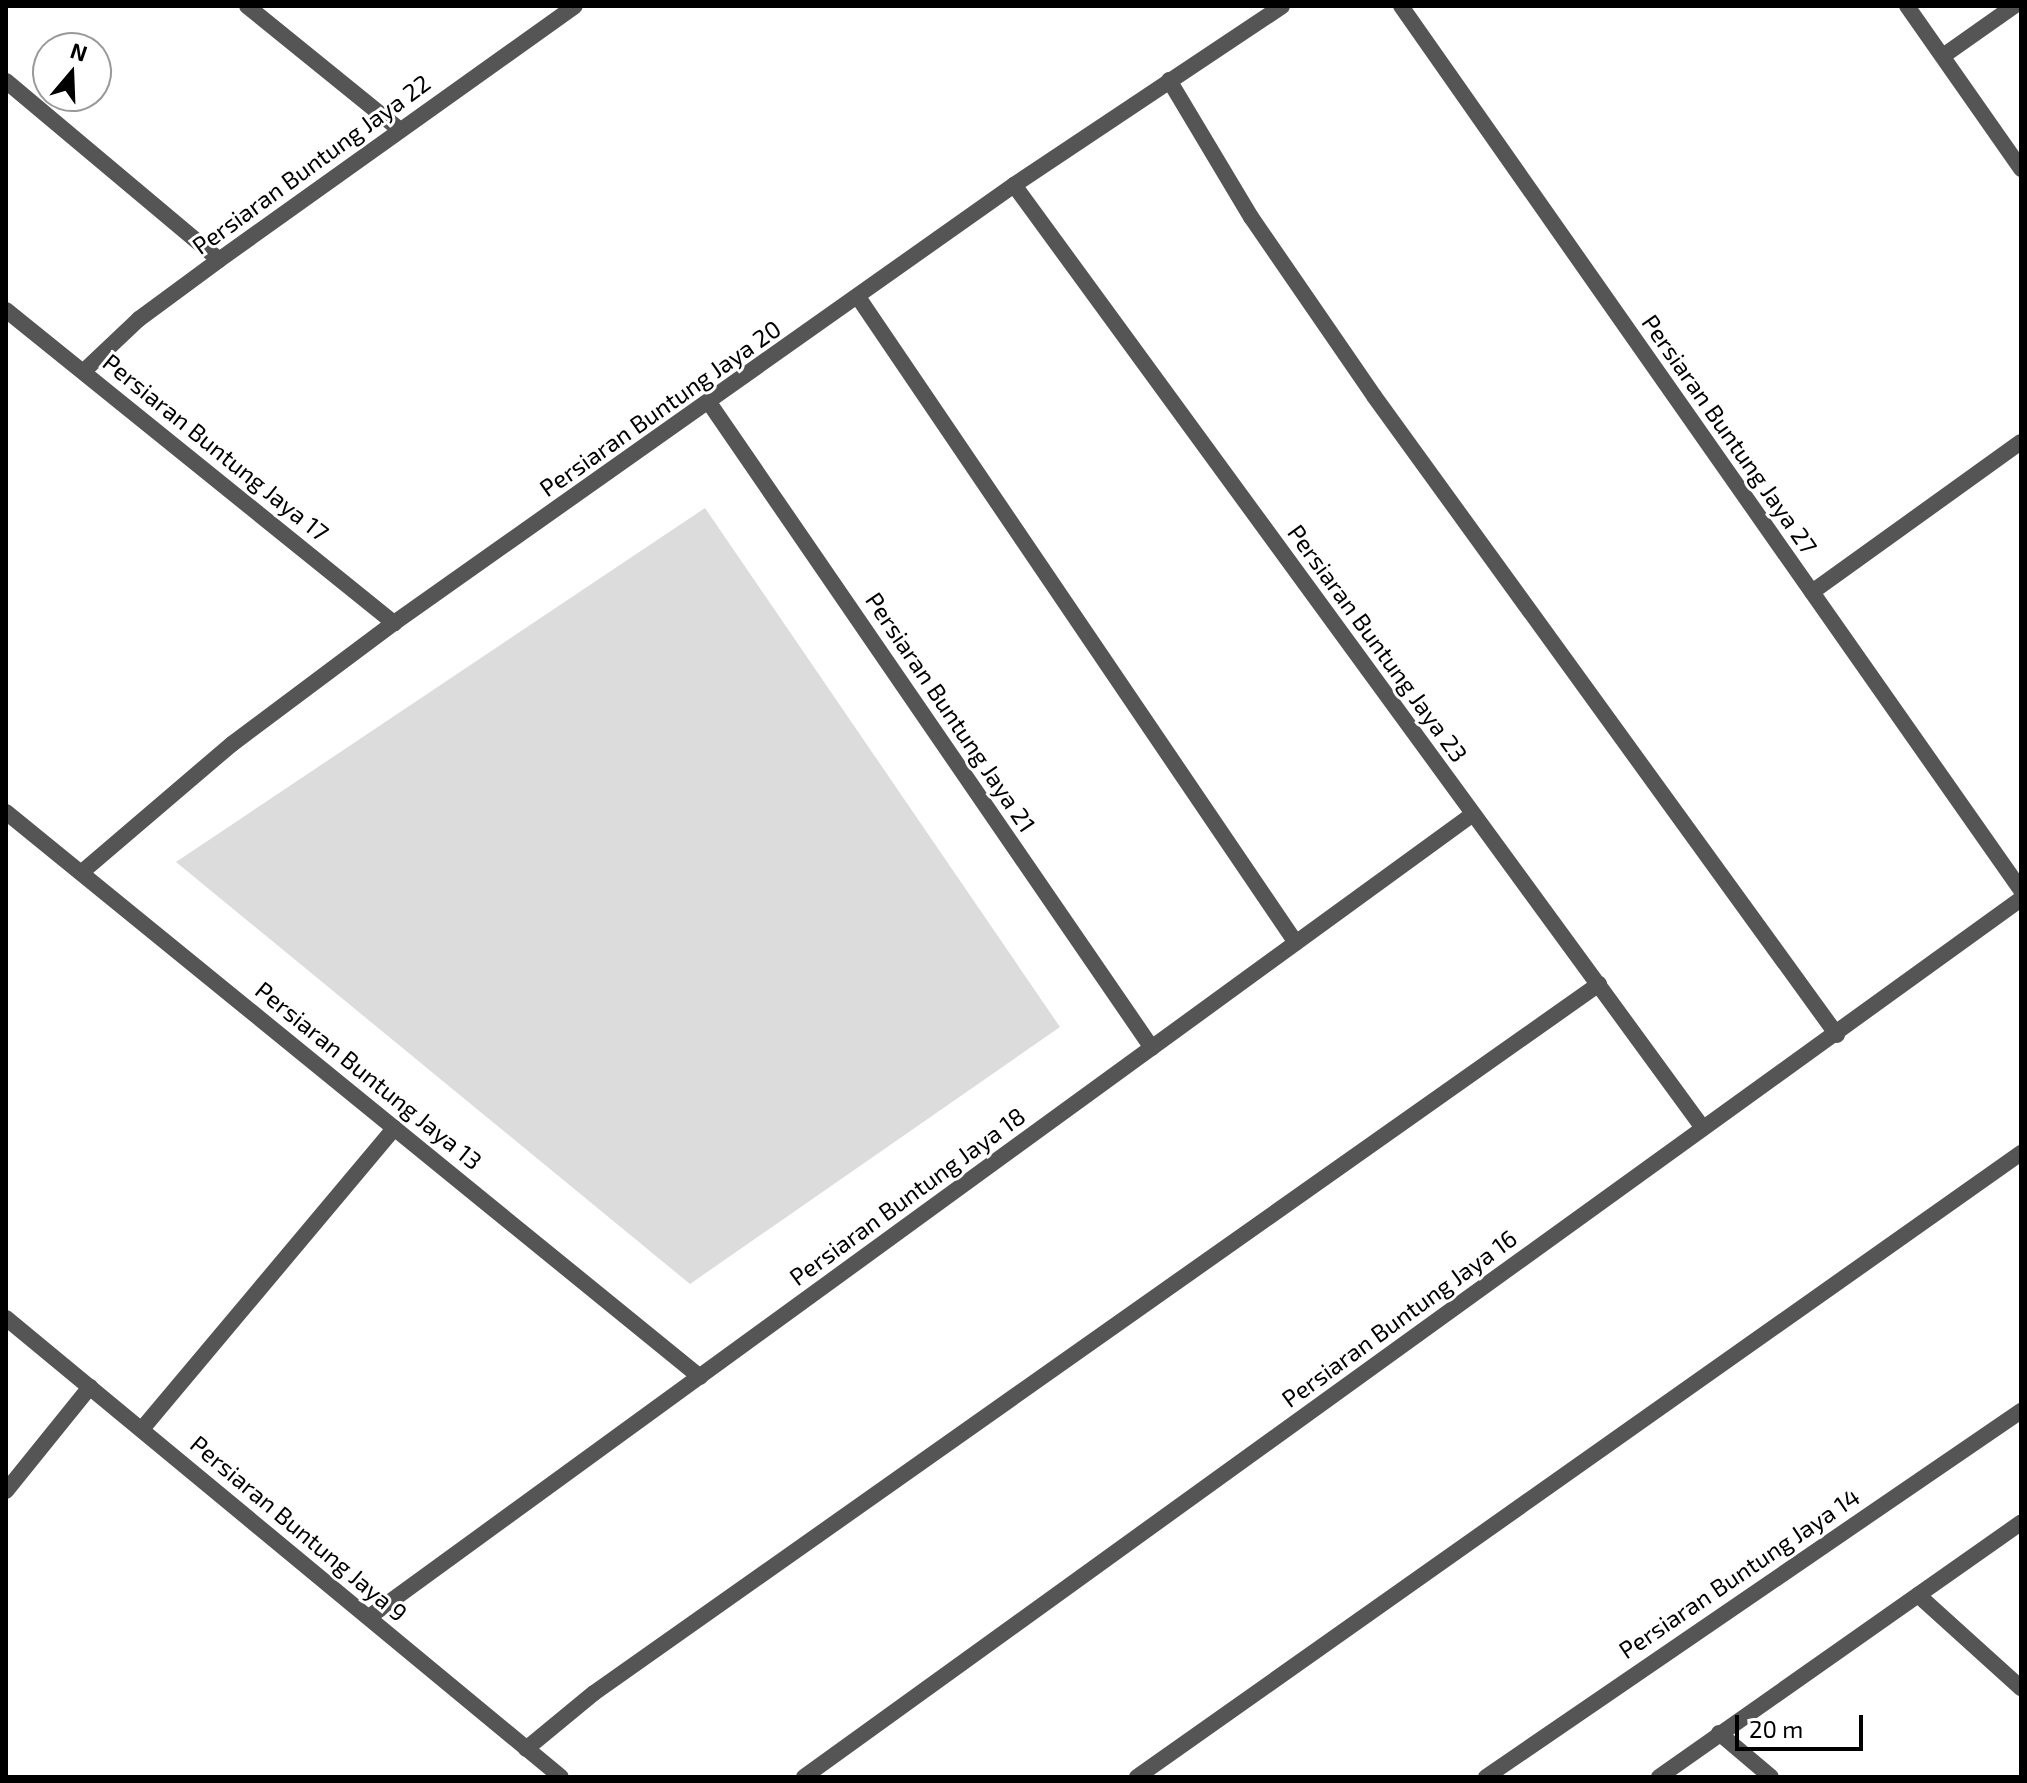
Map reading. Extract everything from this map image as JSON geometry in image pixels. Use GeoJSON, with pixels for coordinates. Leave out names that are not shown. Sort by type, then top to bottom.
{"type":"FeatureCollection","features":[{"type":"Feature","properties":{"kind":"street"},"geometry":{"type":"LineString","coordinates":[[247,6],[400,130]]}},
{"type":"Feature","properties":{"kind":"street","name":"Persiaran Buntung Jaya 22"},"geometry":{"type":"LineString","coordinates":[[84,371],[139,319],[575,6]]}},
{"type":"Feature","properties":{"kind":"street","name":"Persiaran Buntung Jaya 20"},"geometry":{"type":"LineString","coordinates":[[82,872],[232,744],[394,623],[710,404],[1014,185],[1282,6]]}},
{"type":"Feature","properties":{"kind":"street","name":"Persiaran Buntung Jaya 27"},"geometry":{"type":"LineString","coordinates":[[1401,6],[2021,890]]}},
{"type":"Feature","properties":{"kind":"street"},"geometry":{"type":"LineString","coordinates":[[1907,6],[2021,169]]}},
{"type":"Feature","properties":{"kind":"street"},"geometry":{"type":"LineString","coordinates":[[1943,56],[2014,6]]}},
{"type":"Feature","properties":{"kind":"street"},"geometry":{"type":"LineString","coordinates":[[1169,80],[1251,217],[1374,396],[1837,1035]]}},
{"type":"Feature","properties":{"kind":"street"},"geometry":{"type":"LineString","coordinates":[[6,81],[219,260]]}},
{"type":"Feature","properties":{"kind":"street","name":"Persiaran Buntung Jaya 23"},"geometry":{"type":"LineString","coordinates":[[1014,185],[1703,1128]]}},
{"type":"Feature","properties":{"kind":"street"},"geometry":{"type":"LineString","coordinates":[[858,297],[1296,943]]}},
{"type":"Feature","properties":{"kind":"street","name":"Persiaran Buntung Jaya 17"},"geometry":{"type":"LineString","coordinates":[[6,310],[394,623]]}},
{"type":"Feature","properties":{"kind":"street","name":"Persiaran Buntung Jaya 21"},"geometry":{"type":"LineString","coordinates":[[710,404],[1152,1048]]}},
{"type":"Feature","properties":{"kind":"street"},"geometry":{"type":"LineString","coordinates":[[1812,592],[2021,442]]}},
{"type":"Feature","properties":{"kind":"street","name":"Persiaran Buntung Jaya 13"},"geometry":{"type":"LineString","coordinates":[[6,812],[700,1377]]}},
{"type":"Feature","properties":{"kind":"street","name":"Persiaran Buntung Jaya 18"},"geometry":{"type":"LineString","coordinates":[[369,1617],[1473,814]]}},
{"type":"Feature","properties":{"kind":"street","name":"Persiaran Buntung Jaya 16"},"geometry":{"type":"LineString","coordinates":[[804,1777],[1703,1128],[1837,1035],[2021,899]]}},
{"type":"Feature","properties":{"kind":"street"},"geometry":{"type":"LineString","coordinates":[[526,1749],[594,1693],[1599,984]]}},
{"type":"Feature","properties":{"kind":"street"},"geometry":{"type":"LineString","coordinates":[[142,1429],[395,1128]]}},
{"type":"Feature","properties":{"kind":"street"},"geometry":{"type":"LineString","coordinates":[[1137,1777],[2021,1153]]}},
{"type":"Feature","properties":{"kind":"street","name":"Persiaran Buntung Jaya 9"},"geometry":{"type":"LineString","coordinates":[[6,1318],[561,1777]]}},
{"type":"Feature","properties":{"kind":"street"},"geometry":{"type":"LineString","coordinates":[[6,1491],[90,1387]]}},
{"type":"Feature","properties":{"kind":"street","name":"Persiaran Buntung Jaya 14"},"geometry":{"type":"LineString","coordinates":[[1486,1777],[2021,1411]]}},
{"type":"Feature","properties":{"kind":"street"},"geometry":{"type":"LineString","coordinates":[[1659,1777],[2021,1523]]}},
{"type":"Feature","properties":{"kind":"street"},"geometry":{"type":"LineString","coordinates":[[1918,1595],[2021,1688]]}},
{"type":"Feature","properties":{"kind":"street"},"geometry":{"type":"LineString","coordinates":[[1719,1733],[1771,1777]]}},
{"type":"Feature","properties":{"kind":"shaded area"},"geometry":{"type":"Polygon","coordinates":[[[705,508],[1060,1027],[690,1284],[176,862],[705,508]]]}}]}
